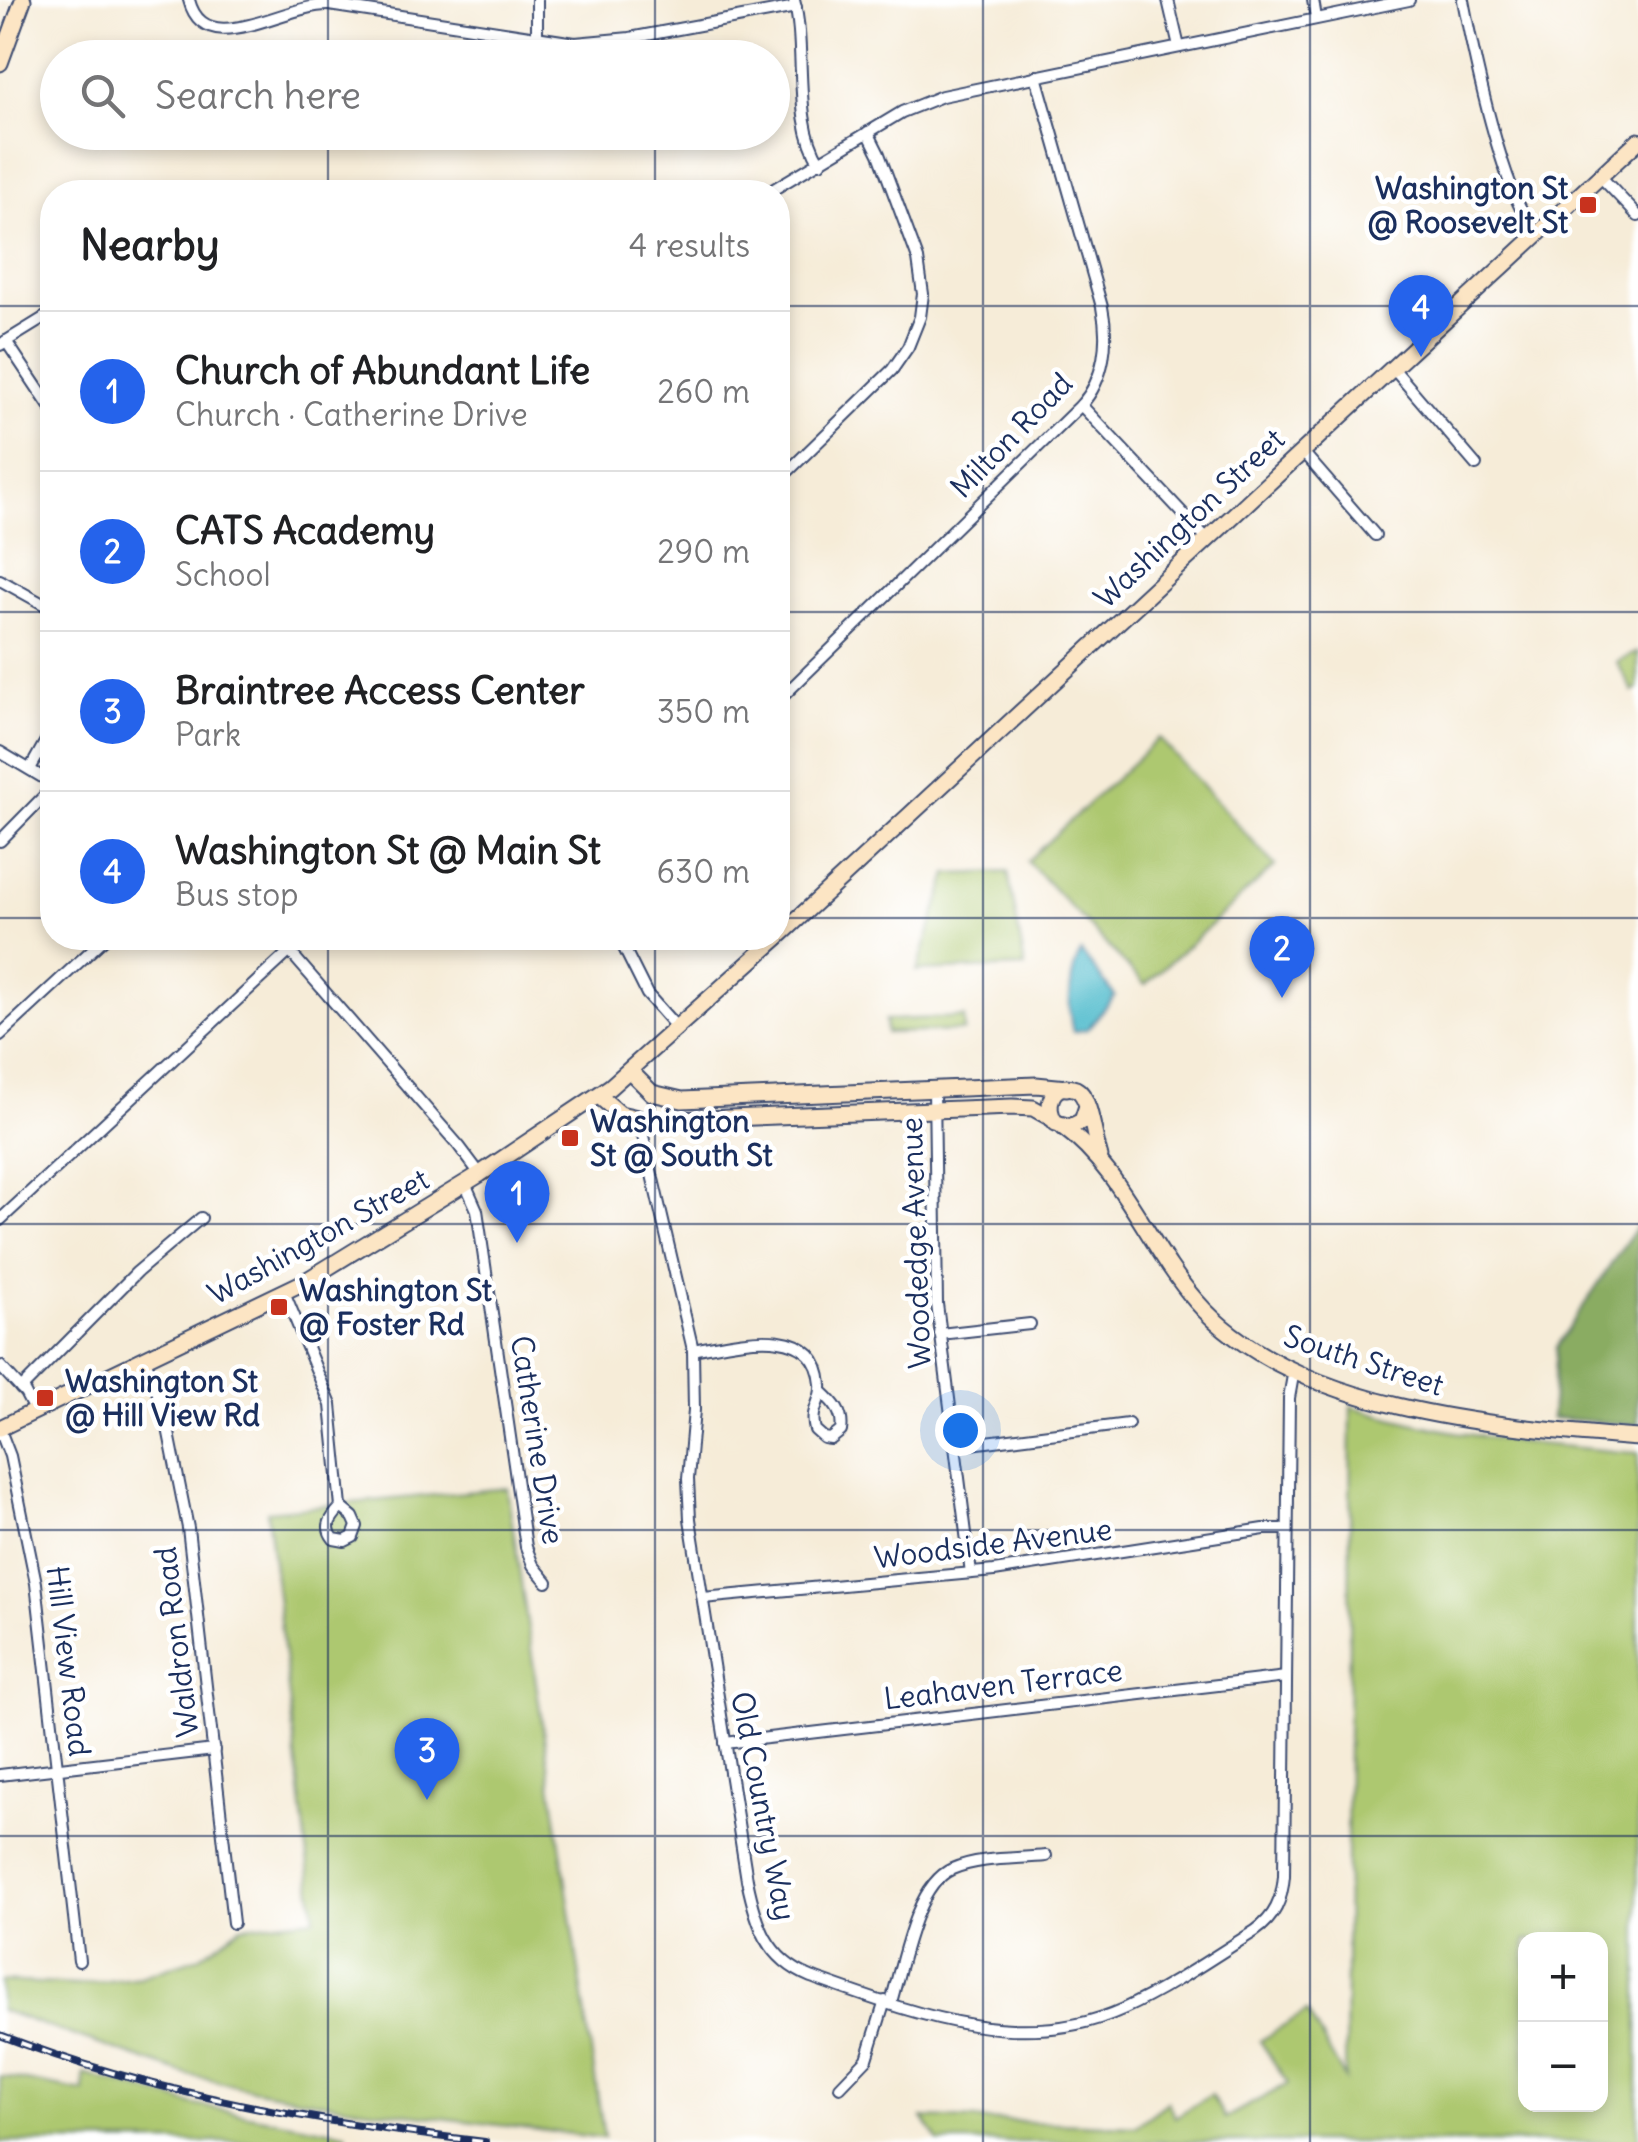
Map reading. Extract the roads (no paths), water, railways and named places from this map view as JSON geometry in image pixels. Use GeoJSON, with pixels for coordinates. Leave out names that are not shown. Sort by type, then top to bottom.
{"type":"FeatureCollection","features":[{"type":"Feature","properties":{"kind":"main road"},"geometry":{"type":"LineString","coordinates":[[0,63],[23,0]]}},
{"type":"Feature","properties":{"kind":"main road","name":"Washington Street"},"geometry":{"type":"LineString","coordinates":[[790,925],[1638,141]]}},
{"type":"Feature","properties":{"kind":"main road","name":"Washington Street"},"geometry":{"type":"LineString","coordinates":[[0,1429],[284,1292],[473,1179],[599,1096],[763,950]]}},
{"type":"Feature","properties":{"kind":"main road"},"geometry":{"type":"LineString","coordinates":[[630,1071],[652,1093],[682,1100],[1036,1085],[1067,1088],[1080,1092],[1088,1106],[1080,1123],[1057,1122],[1048,1108],[1050,1098],[1067,1088]]}},
{"type":"Feature","properties":{"kind":"main road"},"geometry":{"type":"LineString","coordinates":[[599,1096],[620,1114],[642,1120]]}},
{"type":"Feature","properties":{"kind":"main road","name":"South Street"},"geometry":{"type":"LineString","coordinates":[[1088,1106],[1096,1147],[1104,1165]]}},
{"type":"Feature","properties":{"kind":"main road","name":"South Street"},"geometry":{"type":"LineString","coordinates":[[642,1120],[1020,1107],[1040,1111],[1093,1151],[1161,1255],[1205,1311],[1238,1340],[1294,1370],[1351,1391],[1447,1417],[1533,1430],[1638,1438]]}},
{"type":"Feature","properties":{"kind":"street"},"geometry":{"type":"LineString","coordinates":[[188,0],[197,19],[218,30],[231,30],[302,7],[329,5],[547,40]]}},
{"type":"Feature","properties":{"kind":"street"},"geometry":{"type":"LineString","coordinates":[[537,0],[537,39]]}},
{"type":"Feature","properties":{"kind":"street"},"geometry":{"type":"LineString","coordinates":[[1168,0],[1179,47]]}},
{"type":"Feature","properties":{"kind":"street"},"geometry":{"type":"LineString","coordinates":[[1313,0],[1316,18]]}},
{"type":"Feature","properties":{"kind":"street"},"geometry":{"type":"LineString","coordinates":[[790,180],[868,132],[932,99],[1410,0]]}},
{"type":"Feature","properties":{"kind":"street"},"geometry":{"type":"LineString","coordinates":[[1463,0],[1479,76],[1517,203],[1537,234]]}},
{"type":"Feature","properties":{"kind":"street"},"geometry":{"type":"LineString","coordinates":[[617,40],[795,4],[807,134],[820,163]]}},
{"type":"Feature","properties":{"kind":"street","name":"Milton Road"},"geometry":{"type":"LineString","coordinates":[[790,689],[1081,405],[1101,368],[1104,317],[1036,76]]}},
{"type":"Feature","properties":{"kind":"street"},"geometry":{"type":"LineString","coordinates":[[790,469],[892,370],[920,317],[923,294],[918,259],[880,154],[868,132]]}},
{"type":"Feature","properties":{"kind":"street"},"geometry":{"type":"LineString","coordinates":[[1600,176],[1638,216]]}},
{"type":"Feature","properties":{"kind":"street"},"geometry":{"type":"LineString","coordinates":[[40,320],[3,343],[40,394]]}},
{"type":"Feature","properties":{"kind":"street"},"geometry":{"type":"LineString","coordinates":[[1392,368],[1476,465]]}},
{"type":"Feature","properties":{"kind":"street"},"geometry":{"type":"LineString","coordinates":[[1081,405],[1207,539]]}},
{"type":"Feature","properties":{"kind":"street"},"geometry":{"type":"LineString","coordinates":[[1302,451],[1375,535]]}},
{"type":"Feature","properties":{"kind":"street"},"geometry":{"type":"LineString","coordinates":[[0,580],[40,602]]}},
{"type":"Feature","properties":{"kind":"street"},"geometry":{"type":"LineString","coordinates":[[0,752],[40,777]]}},
{"type":"Feature","properties":{"kind":"street"},"geometry":{"type":"LineString","coordinates":[[30,770],[40,752]]}},
{"type":"Feature","properties":{"kind":"street"},"geometry":{"type":"LineString","coordinates":[[0,842],[40,798]]}},
{"type":"Feature","properties":{"kind":"street"},"geometry":{"type":"LineString","coordinates":[[0,1035],[92,950]]}},
{"type":"Feature","properties":{"kind":"street"},"geometry":{"type":"LineString","coordinates":[[625,950],[648,994],[678,1029]]}},
{"type":"Feature","properties":{"kind":"street"},"geometry":{"type":"LineString","coordinates":[[0,1220],[290,951],[459,1146],[473,1179]]}},
{"type":"Feature","properties":{"kind":"street","name":"Woodedge Avenue"},"geometry":{"type":"LineString","coordinates":[[934,1089],[936,1292],[971,1573]]}},
{"type":"Feature","properties":{"kind":"street","name":"Old Country Way"},"geometry":{"type":"LineString","coordinates":[[642,1120],[693,1350],[694,1410],[688,1492],[746,1880],[763,1938],[776,1956],[795,1970],[888,2002],[994,2030],[1026,2032],[1074,2025],[1120,2011],[1262,1926],[1276,1909],[1284,1886],[1289,1398],[1294,1370]]}},
{"type":"Feature","properties":{"kind":"street","name":"Catherine Drive"},"geometry":{"type":"LineString","coordinates":[[473,1179],[524,1538],[533,1565],[547,1582]]}},
{"type":"Feature","properties":{"kind":"street"},"geometry":{"type":"LineString","coordinates":[[21,1389],[137,1272],[202,1218]]}},
{"type":"Feature","properties":{"kind":"street"},"geometry":{"type":"LineString","coordinates":[[284,1292],[331,1405],[341,1508]]}},
{"type":"Feature","properties":{"kind":"street"},"geometry":{"type":"LineString","coordinates":[[940,1334],[1030,1324]]}},
{"type":"Feature","properties":{"kind":"street"},"geometry":{"type":"LineString","coordinates":[[693,1350],[739,1340],[784,1341],[812,1359],[822,1392]]}},
{"type":"Feature","properties":{"kind":"street","name":"Waldron Road"},"geometry":{"type":"LineString","coordinates":[[145,1359],[166,1413],[182,1492],[233,1923]]}},
{"type":"Feature","properties":{"kind":"street"},"geometry":{"type":"LineString","coordinates":[[0,1366],[35,1412]]}},
{"type":"Feature","properties":{"kind":"street"},"geometry":{"type":"LineString","coordinates":[[955,1446],[1128,1424]]}},
{"type":"Feature","properties":{"kind":"street","name":"Hill View Road"},"geometry":{"type":"LineString","coordinates":[[0,1429],[10,1456],[34,1570],[79,1961]]}},
{"type":"Feature","properties":{"kind":"street","name":"Woodside Avenue"},"geometry":{"type":"LineString","coordinates":[[703,1598],[971,1573],[1287,1529]]}},
{"type":"Feature","properties":{"kind":"street","name":"Leahaven Terrace"},"geometry":{"type":"LineString","coordinates":[[725,1743],[1286,1677]]}},
{"type":"Feature","properties":{"kind":"street"},"geometry":{"type":"LineString","coordinates":[[0,1775],[214,1750]]}},
{"type":"Feature","properties":{"kind":"street"},"geometry":{"type":"LineString","coordinates":[[840,2087],[868,2059],[923,1901],[936,1879],[965,1864],[1046,1856]]}},
{"type":"Feature","properties":{"kind":"water"},"geometry":{"type":"Polygon","coordinates":[[[1081,952],[1115,996],[1087,1029],[1073,1032],[1070,992],[1081,952]]]}},
{"type":"Feature","properties":{"kind":"railway"},"geometry":{"type":"LineString","coordinates":[[0,2035],[118,2074],[239,2104],[485,2142]]}},
{"type":"Feature","properties":{"kind":"place","name":"Washington St @ Roosevelt St"},"geometry":{"type":"Point","coordinates":[1588,205]}},
{"type":"Feature","properties":{"kind":"place","name":"Washington St @ Main St"},"geometry":{"type":"Point","coordinates":[1421,357]}},
{"type":"Feature","properties":{"kind":"place","name":"CATS Academy"},"geometry":{"type":"Point","coordinates":[1282,998]}},
{"type":"Feature","properties":{"kind":"place","name":"Washington St @ South St"},"geometry":{"type":"Point","coordinates":[570,1138]}},
{"type":"Feature","properties":{"kind":"place","name":"Church of Abundant Life"},"geometry":{"type":"Point","coordinates":[517,1243]}},
{"type":"Feature","properties":{"kind":"place","name":"Washington St @ Foster Rd"},"geometry":{"type":"Point","coordinates":[279,1307]}},
{"type":"Feature","properties":{"kind":"place","name":"Washington St @ Hill View Rd"},"geometry":{"type":"Point","coordinates":[45,1398]}},
{"type":"Feature","properties":{"kind":"place","name":"Braintree Access Center"},"geometry":{"type":"Point","coordinates":[427,1800]}}]}
